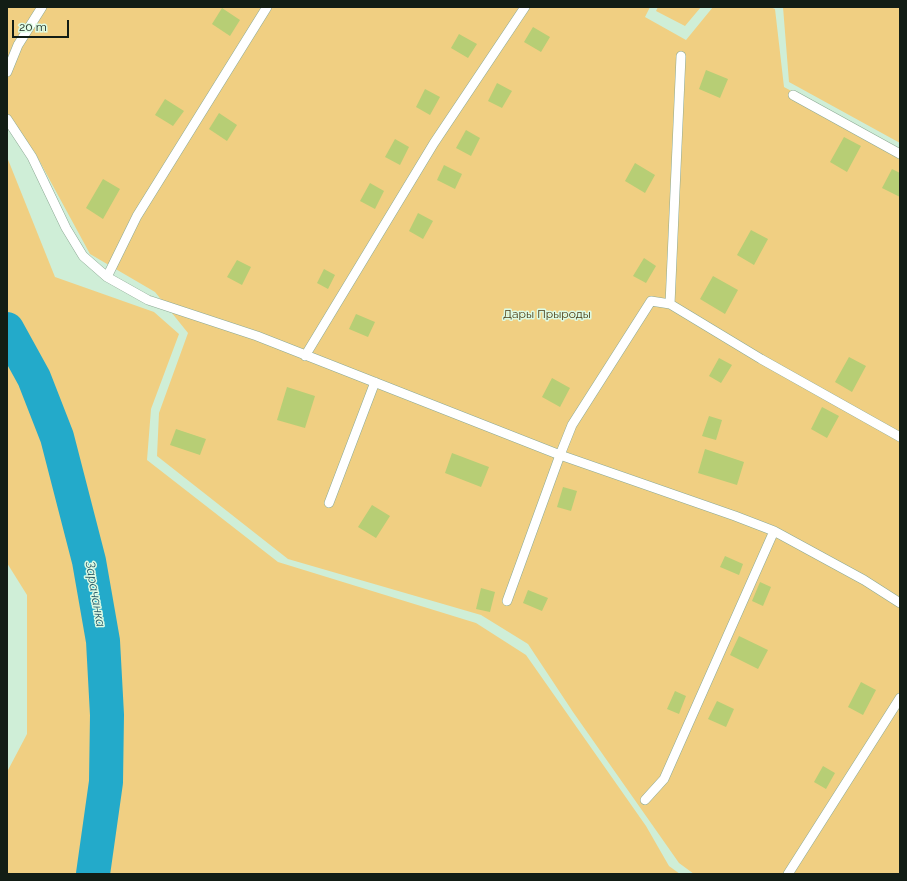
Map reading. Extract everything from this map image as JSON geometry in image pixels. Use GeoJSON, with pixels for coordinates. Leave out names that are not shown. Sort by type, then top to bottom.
{"type":"FeatureCollection","features":[{"type":"Feature","properties":{"kind":"lane"},"geometry":{"type":"LineString","coordinates":[[7,72],[18,45],[42,7]]}},
{"type":"Feature","properties":{"kind":"lane"},"geometry":{"type":"LineString","coordinates":[[107,277],[137,216],[267,7]]}},
{"type":"Feature","properties":{"kind":"lane"},"geometry":{"type":"LineString","coordinates":[[305,356],[434,143],[525,7]]}},
{"type":"Feature","properties":{"kind":"lane"},"geometry":{"type":"LineString","coordinates":[[670,304],[681,56]]}},
{"type":"Feature","properties":{"kind":"lane"},"geometry":{"type":"LineString","coordinates":[[793,95],[900,154]]}},
{"type":"Feature","properties":{"kind":"lane"},"geometry":{"type":"LineString","coordinates":[[7,119],[32,157],[66,228],[83,256],[107,277],[148,300],[257,336],[560,455],[774,531],[864,580],[900,603]]}},
{"type":"Feature","properties":{"kind":"lane"},"geometry":{"type":"LineString","coordinates":[[507,601],[572,425],[651,301],[670,304],[761,359],[900,437]]}},
{"type":"Feature","properties":{"kind":"lane"},"geometry":{"type":"LineString","coordinates":[[329,503],[375,382]]}},
{"type":"Feature","properties":{"kind":"lane"},"geometry":{"type":"LineString","coordinates":[[645,800],[664,779],[774,531]]}},
{"type":"Feature","properties":{"kind":"lane"},"geometry":{"type":"LineString","coordinates":[[788,874],[900,698]]}},
{"type":"Feature","properties":{"kind":"green space","name":"Дары Прыроды"},"geometry":{"type":"Polygon","coordinates":[[[7,7],[650,7],[645,17],[686,40],[713,7],[770,7],[775,9],[784,87],[900,150],[900,874],[694,874],[679,863],[573,712],[528,644],[481,615],[288,559],[157,456],[159,413],[188,333],[155,292],[90,254],[34,151],[7,122],[7,7]]]}},
{"type":"Feature","properties":{"kind":"green space"},"geometry":{"type":"Polygon","coordinates":[[[658,7],[701,7],[685,26],[656,11],[658,7]]]}},
{"type":"Feature","properties":{"kind":"green space"},"geometry":{"type":"Polygon","coordinates":[[[783,7],[900,7],[900,143],[789,82],[783,7]]]}},
{"type":"Feature","properties":{"kind":"green space"},"geometry":{"type":"Polygon","coordinates":[[[7,157],[55,277],[154,312],[179,334],[151,409],[147,460],[278,562],[476,623],[526,655],[646,826],[669,866],[680,874],[7,874],[7,772],[27,734],[27,595],[7,563],[7,157]]]}},
{"type":"Feature","properties":{"kind":"building"},"geometry":{"type":"Polygon","coordinates":[[[222,8],[240,20],[230,36],[212,24],[222,8]]]}},
{"type":"Feature","properties":{"kind":"building"},"geometry":{"type":"Polygon","coordinates":[[[533,27],[550,37],[541,52],[524,42],[533,27]]]}},
{"type":"Feature","properties":{"kind":"building"},"geometry":{"type":"Polygon","coordinates":[[[459,34],[477,44],[468,58],[451,48],[459,34]]]}},
{"type":"Feature","properties":{"kind":"building"},"geometry":{"type":"Polygon","coordinates":[[[706,70],[728,79],[720,98],[699,89],[706,70]]]}},
{"type":"Feature","properties":{"kind":"building"},"geometry":{"type":"Polygon","coordinates":[[[497,83],[512,91],[502,108],[488,101],[497,83]]]}},
{"type":"Feature","properties":{"kind":"building"},"geometry":{"type":"Polygon","coordinates":[[[425,89],[440,97],[430,115],[416,107],[425,89]]]}},
{"type":"Feature","properties":{"kind":"building"},"geometry":{"type":"Polygon","coordinates":[[[165,99],[184,111],[173,126],[155,115],[165,99]]]}},
{"type":"Feature","properties":{"kind":"building"},"geometry":{"type":"Polygon","coordinates":[[[219,113],[237,125],[227,141],[209,129],[219,113]]]}},
{"type":"Feature","properties":{"kind":"building"},"geometry":{"type":"Polygon","coordinates":[[[466,130],[480,138],[471,156],[456,148],[466,130]]]}},
{"type":"Feature","properties":{"kind":"building"},"geometry":{"type":"Polygon","coordinates":[[[844,137],[861,146],[847,172],[830,162],[844,137]]]}},
{"type":"Feature","properties":{"kind":"building"},"geometry":{"type":"Polygon","coordinates":[[[395,139],[409,147],[400,165],[385,157],[395,139]]]}},
{"type":"Feature","properties":{"kind":"building"},"geometry":{"type":"Polygon","coordinates":[[[635,163],[655,175],[645,193],[625,181],[635,163]]]}},
{"type":"Feature","properties":{"kind":"building"},"geometry":{"type":"Polygon","coordinates":[[[444,165],[462,174],[455,189],[437,180],[444,165]]]}},
{"type":"Feature","properties":{"kind":"building"},"geometry":{"type":"Polygon","coordinates":[[[892,169],[900,173],[900,197],[882,188],[892,169]]]}},
{"type":"Feature","properties":{"kind":"building"},"geometry":{"type":"Polygon","coordinates":[[[103,179],[120,189],[103,219],[86,208],[103,179]]]}},
{"type":"Feature","properties":{"kind":"building"},"geometry":{"type":"Polygon","coordinates":[[[370,183],[384,191],[375,209],[360,201],[370,183]]]}},
{"type":"Feature","properties":{"kind":"building"},"geometry":{"type":"Polygon","coordinates":[[[418,213],[433,221],[423,239],[409,231],[418,213]]]}},
{"type":"Feature","properties":{"kind":"building"},"geometry":{"type":"Polygon","coordinates":[[[751,230],[768,239],[754,265],[737,255],[751,230]]]}},
{"type":"Feature","properties":{"kind":"building"},"geometry":{"type":"Polygon","coordinates":[[[644,258],[656,266],[646,283],[633,276],[644,258]]]}},
{"type":"Feature","properties":{"kind":"building"},"geometry":{"type":"Polygon","coordinates":[[[237,260],[251,267],[242,285],[227,277],[237,260]]]}},
{"type":"Feature","properties":{"kind":"building"},"geometry":{"type":"Polygon","coordinates":[[[324,269],[335,275],[328,289],[317,283],[324,269]]]}},
{"type":"Feature","properties":{"kind":"building"},"geometry":{"type":"Polygon","coordinates":[[[713,276],[738,290],[725,314],[700,299],[713,276]]]}},
{"type":"Feature","properties":{"kind":"building"},"geometry":{"type":"Polygon","coordinates":[[[356,314],[375,322],[368,337],[349,329],[356,314]]]}},
{"type":"Feature","properties":{"kind":"building"},"geometry":{"type":"Polygon","coordinates":[[[849,357],[866,366],[852,392],[835,382],[849,357]]]}},
{"type":"Feature","properties":{"kind":"building"},"geometry":{"type":"Polygon","coordinates":[[[719,358],[732,365],[721,383],[709,376],[719,358]]]}},
{"type":"Feature","properties":{"kind":"building"},"geometry":{"type":"Polygon","coordinates":[[[552,378],[570,388],[560,407],[542,397],[552,378]]]}},
{"type":"Feature","properties":{"kind":"building"},"geometry":{"type":"Polygon","coordinates":[[[287,387],[315,396],[305,428],[277,420],[287,387]]]}},
{"type":"Feature","properties":{"kind":"building"},"geometry":{"type":"Polygon","coordinates":[[[822,407],[839,416],[827,438],[811,429],[822,407]]]}},
{"type":"Feature","properties":{"kind":"building"},"geometry":{"type":"Polygon","coordinates":[[[709,416],[722,420],[716,440],[702,436],[709,416]]]}},
{"type":"Feature","properties":{"kind":"building"},"geometry":{"type":"Polygon","coordinates":[[[176,429],[206,439],[200,455],[170,445],[176,429]]]}},
{"type":"Feature","properties":{"kind":"building"},"geometry":{"type":"Polygon","coordinates":[[[705,449],[744,462],[737,485],[698,473],[705,449]]]}},
{"type":"Feature","properties":{"kind":"building"},"geometry":{"type":"Polygon","coordinates":[[[452,453],[489,467],[481,487],[445,473],[452,453]]]}},
{"type":"Feature","properties":{"kind":"building"},"geometry":{"type":"Polygon","coordinates":[[[563,487],[577,491],[571,511],[557,507],[563,487]]]}},
{"type":"Feature","properties":{"kind":"building"},"geometry":{"type":"Polygon","coordinates":[[[372,505],[390,516],[376,538],[358,527],[372,505]]]}},
{"type":"Feature","properties":{"kind":"building"},"geometry":{"type":"Polygon","coordinates":[[[725,556],[743,564],[739,575],[720,567],[725,556]]]}},
{"type":"Feature","properties":{"kind":"building"},"geometry":{"type":"Polygon","coordinates":[[[760,582],[771,587],[763,606],[752,601],[760,582]]]}},
{"type":"Feature","properties":{"kind":"building"},"geometry":{"type":"Polygon","coordinates":[[[481,588],[495,592],[490,612],[476,609],[481,588]]]}},
{"type":"Feature","properties":{"kind":"building"},"geometry":{"type":"Polygon","coordinates":[[[528,590],[548,598],[542,611],[523,603],[528,590]]]}},
{"type":"Feature","properties":{"kind":"building"},"geometry":{"type":"Polygon","coordinates":[[[739,636],[768,650],[758,669],[730,655],[739,636]]]}},
{"type":"Feature","properties":{"kind":"building"},"geometry":{"type":"Polygon","coordinates":[[[861,682],[876,690],[863,715],[848,707],[861,682]]]}},
{"type":"Feature","properties":{"kind":"building"},"geometry":{"type":"Polygon","coordinates":[[[675,691],[686,696],[679,714],[667,709],[675,691]]]}},
{"type":"Feature","properties":{"kind":"building"},"geometry":{"type":"Polygon","coordinates":[[[717,701],[734,709],[726,727],[708,719],[717,701]]]}},
{"type":"Feature","properties":{"kind":"building"},"geometry":{"type":"Polygon","coordinates":[[[823,766],[835,773],[826,789],[814,782],[823,766]]]}},
{"type":"Feature","properties":{"kind":"waterway","name":"Зарачанка"},"geometry":{"type":"LineString","coordinates":[[7,329],[34,378],[57,437],[89,561],[103,641],[107,715],[106,782],[93,874]]}}]}
